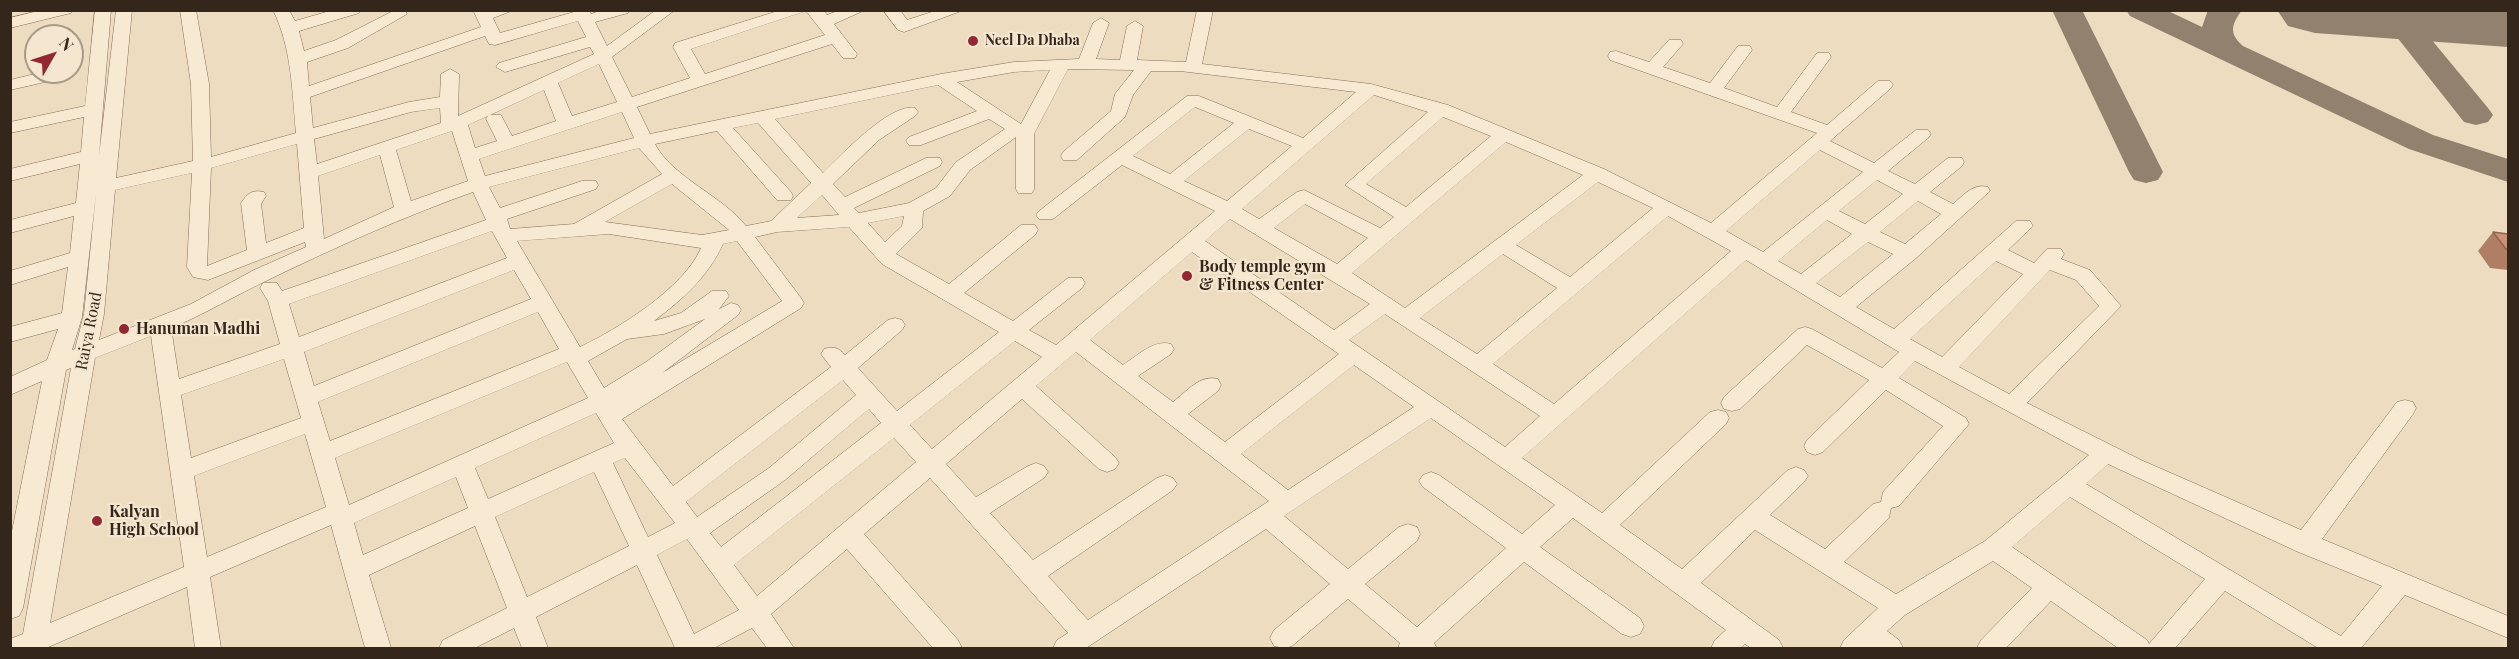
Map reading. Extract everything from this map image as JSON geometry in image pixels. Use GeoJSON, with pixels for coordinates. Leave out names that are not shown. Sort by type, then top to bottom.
{"type":"FeatureCollection","features":[{"type":"Feature","properties":{"kind":"street"},"geometry":{"type":"LineString","coordinates":[[10,23],[65,10]]}},
{"type":"Feature","properties":{"kind":"street","name":"Raiya Road"},"geometry":{"type":"LineString","coordinates":[[28,646],[98,283],[90,156],[103,10]]}},
{"type":"Feature","properties":{"kind":"street"},"geometry":{"type":"LineString","coordinates":[[188,10],[200,84],[202,165],[197,267],[200,272],[208,273],[257,254],[314,241],[478,184],[645,141],[941,79],[1006,68],[1062,64],[1192,68],[1371,89],[1442,110],[1597,173],[1713,232],[1904,346],[2106,453],[2305,544],[2508,627]]}},
{"type":"Feature","properties":{"kind":"street"},"geometry":{"type":"LineString","coordinates":[[290,28],[353,10]]}},
{"type":"Feature","properties":{"kind":"street"},"geometry":{"type":"LineString","coordinates":[[487,24],[506,10]]}},
{"type":"Feature","properties":{"kind":"street"},"geometry":{"type":"LineString","coordinates":[[300,95],[487,24],[622,10]]}},
{"type":"Feature","properties":{"kind":"street"},"geometry":{"type":"LineString","coordinates":[[307,173],[454,125],[549,82],[599,48],[667,10]]}},
{"type":"Feature","properties":{"kind":"street"},"geometry":{"type":"LineString","coordinates":[[699,80],[676,40],[799,10]]}},
{"type":"Feature","properties":{"kind":"street"},"geometry":{"type":"LineString","coordinates":[[849,54],[819,16],[857,10]]}},
{"type":"Feature","properties":{"kind":"street"},"geometry":{"type":"LineString","coordinates":[[891,10],[904,27],[956,10]]}},
{"type":"Feature","properties":{"kind":"street"},"geometry":{"type":"LineString","coordinates":[[1192,68],[1205,10]]}},
{"type":"Feature","properties":{"kind":"street"},"geometry":{"type":"LineString","coordinates":[[281,11],[290,28],[298,59],[303,138],[314,241]]}},
{"type":"Feature","properties":{"kind":"street","name":"Raiya Road"},"geometry":{"type":"LineString","coordinates":[[10,608],[16,548],[56,365],[72,317],[80,257],[112,107],[128,12]]}},
{"type":"Feature","properties":{"kind":"street"},"geometry":{"type":"LineString","coordinates":[[298,59],[342,44],[399,14]]}},
{"type":"Feature","properties":{"kind":"street"},"geometry":{"type":"LineString","coordinates":[[28,646],[196,573],[605,408],[692,368],[761,321],[794,303],[733,222],[674,175],[650,152],[583,15]]}},
{"type":"Feature","properties":{"kind":"street"},"geometry":{"type":"LineString","coordinates":[[1085,65],[1101,23]]}},
{"type":"Feature","properties":{"kind":"street"},"geometry":{"type":"LineString","coordinates":[[487,24],[518,96]]}},
{"type":"Feature","properties":{"kind":"street"},"geometry":{"type":"LineString","coordinates":[[1070,156],[1119,113],[1124,94],[1136,67],[1135,26]]}},
{"type":"Feature","properties":{"kind":"street"},"geometry":{"type":"LineString","coordinates":[[468,156],[835,37]]}},
{"type":"Feature","properties":{"kind":"street"},"geometry":{"type":"LineString","coordinates":[[1652,69],[1675,44]]}},
{"type":"Feature","properties":{"kind":"street"},"geometry":{"type":"LineString","coordinates":[[505,67],[599,48]]}},
{"type":"Feature","properties":{"kind":"street"},"geometry":{"type":"LineString","coordinates":[[1714,90],[1744,50]]}},
{"type":"Feature","properties":{"kind":"street"},"geometry":{"type":"LineString","coordinates":[[1617,56],[1781,114],[1825,137],[1877,171],[1955,213]]}},
{"type":"Feature","properties":{"kind":"street"},"geometry":{"type":"LineString","coordinates":[[1781,114],[1823,57]]}},
{"type":"Feature","properties":{"kind":"street"},"geometry":{"type":"LineString","coordinates":[[84,67],[98,64]]}},
{"type":"Feature","properties":{"kind":"street"},"geometry":{"type":"LineString","coordinates":[[499,225],[578,230],[609,228],[702,242],[847,213],[914,208],[943,192],[963,166],[1021,131],[1062,64]]}},
{"type":"Feature","properties":{"kind":"street"},"geometry":{"type":"LineString","coordinates":[[450,74],[448,101],[454,125],[478,184],[543,303],[629,446],[781,648]]}},
{"type":"Feature","properties":{"kind":"street"},"geometry":{"type":"LineString","coordinates":[[941,79],[1021,131]]}},
{"type":"Feature","properties":{"kind":"street"},"geometry":{"type":"LineString","coordinates":[[549,82],[566,123]]}},
{"type":"Feature","properties":{"kind":"street"},"geometry":{"type":"LineString","coordinates":[[1713,232],[1884,85]]}},
{"type":"Feature","properties":{"kind":"street"},"geometry":{"type":"LineString","coordinates":[[600,459],[690,648],[755,613],[1371,89]]}},
{"type":"Feature","properties":{"kind":"street"},"geometry":{"type":"LineString","coordinates":[[1046,215],[1193,100],[1305,145]]}},
{"type":"Feature","properties":{"kind":"street"},"geometry":{"type":"LineString","coordinates":[[10,227],[93,194],[409,107],[448,101]]}},
{"type":"Feature","properties":{"kind":"street"},"geometry":{"type":"LineString","coordinates":[[10,128],[93,110]]}},
{"type":"Feature","properties":{"kind":"street"},"geometry":{"type":"LineString","coordinates":[[1407,216],[1354,185],[1442,110]]}},
{"type":"Feature","properties":{"kind":"street"},"geometry":{"type":"LineString","coordinates":[[777,226],[873,135],[909,112]]}},
{"type":"Feature","properties":{"kind":"street"},"geometry":{"type":"LineString","coordinates":[[915,141],[990,112]]}},
{"type":"Feature","properties":{"kind":"street"},"geometry":{"type":"LineString","coordinates":[[762,116],[885,254],[1058,356]]}},
{"type":"Feature","properties":{"kind":"street"},"geometry":{"type":"LineString","coordinates":[[495,119],[507,143]]}},
{"type":"Feature","properties":{"kind":"street"},"geometry":{"type":"LineString","coordinates":[[1170,183],[1246,121]]}},
{"type":"Feature","properties":{"kind":"street"},"geometry":{"type":"LineString","coordinates":[[721,125],[784,196]]}},
{"type":"Feature","properties":{"kind":"street"},"geometry":{"type":"LineString","coordinates":[[1021,131],[1025,189]]}},
{"type":"Feature","properties":{"kind":"street"},"geometry":{"type":"LineString","coordinates":[[1763,262],[1922,134]]}},
{"type":"Feature","properties":{"kind":"street"},"geometry":{"type":"LineString","coordinates":[[1338,274],[1503,135]]}},
{"type":"Feature","properties":{"kind":"street"},"geometry":{"type":"LineString","coordinates":[[389,146],[387,149],[404,210]]}},
{"type":"Feature","properties":{"kind":"street"},"geometry":{"type":"LineString","coordinates":[[10,175],[90,156]]}},
{"type":"Feature","properties":{"kind":"street"},"geometry":{"type":"LineString","coordinates":[[1120,157],[1229,210],[1338,274],[1556,416]]}},
{"type":"Feature","properties":{"kind":"street"},"geometry":{"type":"LineString","coordinates":[[847,213],[933,162]]}},
{"type":"Feature","properties":{"kind":"street"},"geometry":{"type":"LineString","coordinates":[[1802,284],[1955,162]]}},
{"type":"Feature","properties":{"kind":"street"},"geometry":{"type":"LineString","coordinates":[[1406,318],[1597,173]]}},
{"type":"Feature","properties":{"kind":"street"},"geometry":{"type":"LineString","coordinates":[[578,230],[674,175]]}},
{"type":"Feature","properties":{"kind":"street"},"geometry":{"type":"LineString","coordinates":[[278,300],[499,225],[589,185]]}},
{"type":"Feature","properties":{"kind":"street"},"geometry":{"type":"LineString","coordinates":[[1841,308],[1981,191]]}},
{"type":"Feature","properties":{"kind":"street"},"geometry":{"type":"LineString","coordinates":[[257,196],[251,203],[257,254]]}},
{"type":"Feature","properties":{"kind":"street"},"geometry":{"type":"LineString","coordinates":[[1260,228],[1304,196],[1382,237]]}},
{"type":"Feature","properties":{"kind":"street"},"geometry":{"type":"LineString","coordinates":[[1478,365],[1667,207]]}},
{"type":"Feature","properties":{"kind":"street"},"geometry":{"type":"LineString","coordinates":[[885,254],[912,228],[914,208]]}},
{"type":"Feature","properties":{"kind":"street"},"geometry":{"type":"LineString","coordinates":[[1826,212],[1908,254]]}},
{"type":"Feature","properties":{"kind":"street"},"geometry":{"type":"LineString","coordinates":[[1815,446],[1884,380],[1904,346],[1994,252],[2023,226]]}},
{"type":"Feature","properties":{"kind":"street"},"geometry":{"type":"LineString","coordinates":[[950,294],[1028,230]]}},
{"type":"Feature","properties":{"kind":"street"},"geometry":{"type":"LineString","coordinates":[[10,387],[56,365],[160,326],[198,309],[261,275],[314,241]]}},
{"type":"Feature","properties":{"kind":"street"},"geometry":{"type":"LineString","coordinates":[[324,453],[574,355],[597,350],[622,333],[686,281],[704,262],[715,241]]}},
{"type":"Feature","properties":{"kind":"street"},"geometry":{"type":"LineString","coordinates":[[1192,242],[1572,504],[1770,648]]}},
{"type":"Feature","properties":{"kind":"street"},"geometry":{"type":"LineString","coordinates":[[1502,245],[1572,288]]}},
{"type":"Feature","properties":{"kind":"street"},"geometry":{"type":"LineString","coordinates":[[1506,459],[1744,251]]}},
{"type":"Feature","properties":{"kind":"street"},"geometry":{"type":"LineString","coordinates":[[1994,252],[2046,262],[2084,275],[2111,306],[2012,405]]}},
{"type":"Feature","properties":{"kind":"street"},"geometry":{"type":"LineString","coordinates":[[10,278],[80,257]]}},
{"type":"Feature","properties":{"kind":"street"},"geometry":{"type":"LineString","coordinates":[[169,391],[293,348],[519,261]]}},
{"type":"Feature","properties":{"kind":"street"},"geometry":{"type":"LineString","coordinates":[[1944,368],[2046,262]]}},
{"type":"Feature","properties":{"kind":"street"},"geometry":{"type":"LineString","coordinates":[[261,275],[278,300],[342,514],[378,648]]}},
{"type":"Feature","properties":{"kind":"street"},"geometry":{"type":"LineString","coordinates":[[719,563],[1012,330],[1075,283]]}},
{"type":"Feature","properties":{"kind":"street"},"geometry":{"type":"LineString","coordinates":[[308,397],[543,303]]}},
{"type":"Feature","properties":{"kind":"street"},"geometry":{"type":"LineString","coordinates":[[605,408],[654,368],[725,303],[665,327],[622,333]]}},
{"type":"Feature","properties":{"kind":"street"},"geometry":{"type":"LineString","coordinates":[[1334,340],[1385,304]]}},
{"type":"Feature","properties":{"kind":"street"},"geometry":{"type":"LineString","coordinates":[[10,335],[72,317]]}},
{"type":"Feature","properties":{"kind":"street"},"geometry":{"type":"LineString","coordinates":[[671,500],[838,362],[895,325]]}},
{"type":"Feature","properties":{"kind":"street"},"geometry":{"type":"LineString","coordinates":[[160,326],[207,648]]}},
{"type":"Feature","properties":{"kind":"street"},"geometry":{"type":"LineString","coordinates":[[1603,526],[1805,334],[1958,424],[1886,505],[1827,563]]}},
{"type":"Feature","properties":{"kind":"street"},"geometry":{"type":"LineString","coordinates":[[1076,340],[1225,454],[1347,583],[1418,647],[1572,504]]}},
{"type":"Feature","properties":{"kind":"street"},"geometry":{"type":"LineString","coordinates":[[1123,376],[1163,349]]}},
{"type":"Feature","properties":{"kind":"street"},"geometry":{"type":"LineString","coordinates":[[1225,454],[1354,354]]}},
{"type":"Feature","properties":{"kind":"street"},"geometry":{"type":"LineString","coordinates":[[838,362],[975,510],[1086,635]]}},
{"type":"Feature","properties":{"kind":"street"},"geometry":{"type":"LineString","coordinates":[[1173,414],[1210,385]]}},
{"type":"Feature","properties":{"kind":"street"},"geometry":{"type":"LineString","coordinates":[[1022,386],[1107,463]]}},
{"type":"Feature","properties":{"kind":"street"},"geometry":{"type":"LineString","coordinates":[[452,648],[693,529],[777,474],[868,397]]}},
{"type":"Feature","properties":{"kind":"street"},"geometry":{"type":"LineString","coordinates":[[1066,648],[1431,407]]}},
{"type":"Feature","properties":{"kind":"street"},"geometry":{"type":"LineString","coordinates":[[2305,544],[2405,408]]}},
{"type":"Feature","properties":{"kind":"street"},"geometry":{"type":"LineString","coordinates":[[181,471],[315,422]]}},
{"type":"Feature","properties":{"kind":"street"},"geometry":{"type":"LineString","coordinates":[[357,569],[480,511],[629,446]]}},
{"type":"Feature","properties":{"kind":"street"},"geometry":{"type":"LineString","coordinates":[[1862,641],[1896,607],[1994,548],[2106,453]]}},
{"type":"Feature","properties":{"kind":"street"},"geometry":{"type":"LineString","coordinates":[[462,464],[535,648]]}},
{"type":"Feature","properties":{"kind":"street"},"geometry":{"type":"LineString","coordinates":[[975,510],[1036,472]]}},
{"type":"Feature","properties":{"kind":"street"},"geometry":{"type":"LineString","coordinates":[[1683,584],[1796,476]]}},
{"type":"Feature","properties":{"kind":"street"},"geometry":{"type":"LineString","coordinates":[[1431,481],[1631,626]]}},
{"type":"Feature","properties":{"kind":"street"},"geometry":{"type":"LineString","coordinates":[[1031,574],[1165,484]]}},
{"type":"Feature","properties":{"kind":"street"},"geometry":{"type":"LineString","coordinates":[[2068,485],[2339,648]]}},
{"type":"Feature","properties":{"kind":"street"},"geometry":{"type":"LineString","coordinates":[[1754,517],[1896,607]]}},
{"type":"Feature","properties":{"kind":"street"},"geometry":{"type":"LineString","coordinates":[[848,533],[949,648]]}},
{"type":"Feature","properties":{"kind":"street"},"geometry":{"type":"LineString","coordinates":[[1283,638],[1408,534]]}},
{"type":"Feature","properties":{"kind":"street"},"geometry":{"type":"LineString","coordinates":[[1994,548],[2138,648]]}},
{"type":"Feature","properties":{"kind":"street"},"geometry":{"type":"LineString","coordinates":[[2160,648],[2222,577]]}},
{"type":"Feature","properties":{"kind":"street"},"geometry":{"type":"LineString","coordinates":[[2346,648],[2400,583]]}},
{"type":"Feature","properties":{"kind":"street"},"geometry":{"type":"LineString","coordinates":[[1990,648],[2049,586]]}},
{"type":"Feature","properties":{"kind":"street"},"geometry":{"type":"LineString","coordinates":[[1724,648],[1744,629]]}},
{"type":"Feature","properties":{"kind":"street"},"geometry":{"type":"LineString","coordinates":[[1862,641],[1890,648]]}},
{"type":"Feature","properties":{"kind":"building"},"geometry":{"type":"Polygon","coordinates":[[[2493,232],[2508,234],[2508,250],[2506,249],[2493,232]]]}},
{"type":"Feature","properties":{"kind":"taxiway"},"geometry":{"type":"LineString","coordinates":[[2067,10],[2146,172]]}},
{"type":"Feature","properties":{"kind":"taxiway"},"geometry":{"type":"LineString","coordinates":[[2141,10],[2232,53]]}},
{"type":"Feature","properties":{"kind":"taxiway"},"geometry":{"type":"LineString","coordinates":[[2227,10],[2219,16],[2217,32],[2220,41],[2232,53]]}},
{"type":"Feature","properties":{"kind":"taxiway"},"geometry":{"type":"LineString","coordinates":[[2396,16],[2476,115]]}},
{"type":"Feature","properties":{"kind":"taxiway"},"geometry":{"type":"LineString","coordinates":[[2232,53],[2421,142],[2508,171]]}},
{"type":"Feature","properties":{"kind":"runway"},"geometry":{"type":"LineString","coordinates":[[2315,10],[2508,24]]}},
{"type":"Feature","properties":{"kind":"place","name":"Neel Da Dhaba"},"geometry":{"type":"Point","coordinates":[973,41]}},
{"type":"Feature","properties":{"kind":"place","name":"Body temple gym & Fitness Center"},"geometry":{"type":"Point","coordinates":[1187,276]}},
{"type":"Feature","properties":{"kind":"place","name":"Hanuman Madhi"},"geometry":{"type":"Point","coordinates":[124,329]}},
{"type":"Feature","properties":{"kind":"place","name":"Kalyan High School"},"geometry":{"type":"Point","coordinates":[97,521]}}]}
